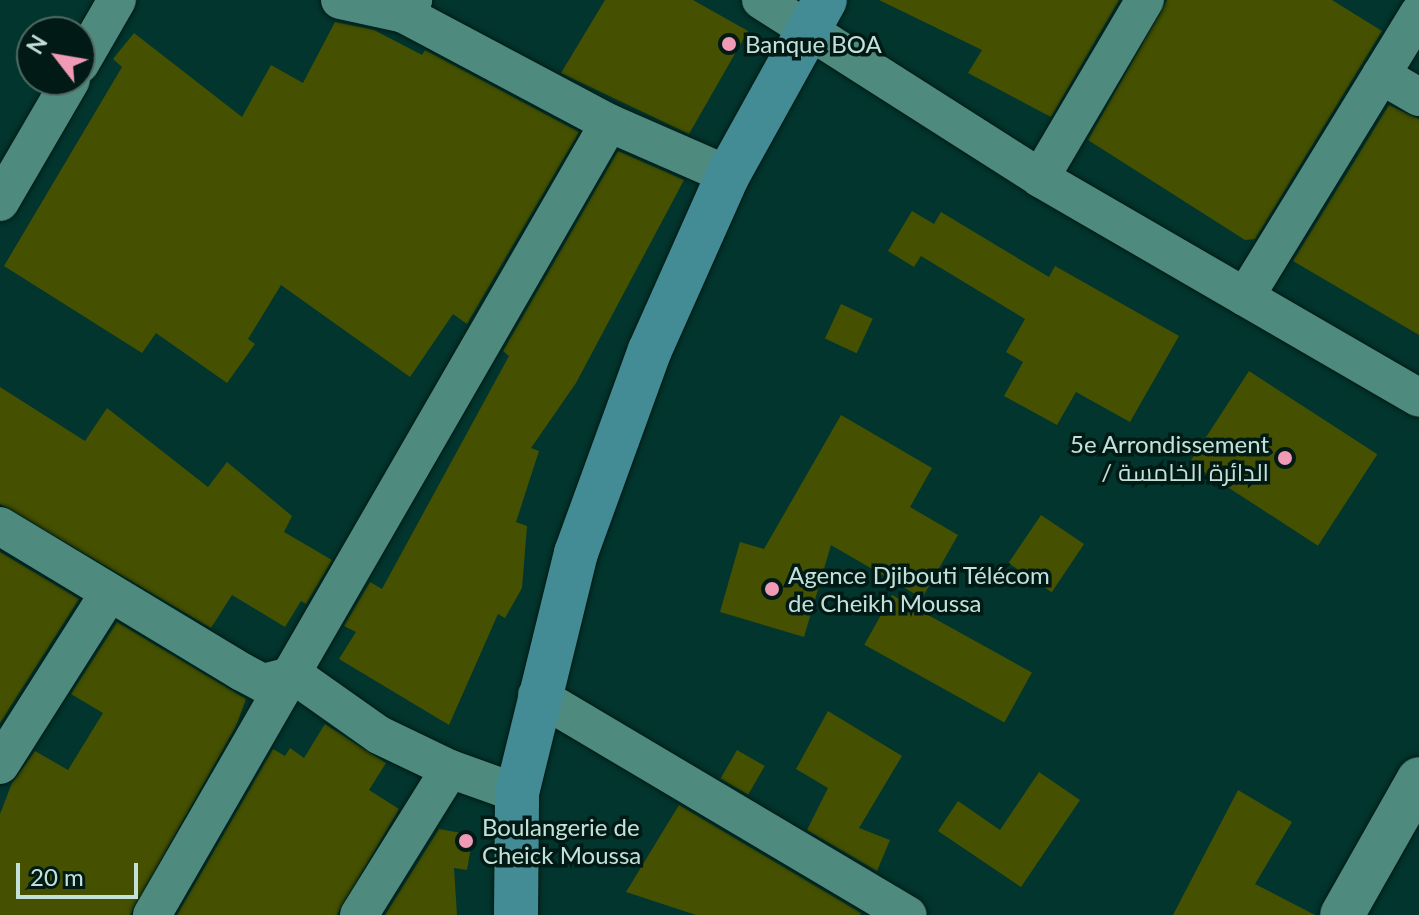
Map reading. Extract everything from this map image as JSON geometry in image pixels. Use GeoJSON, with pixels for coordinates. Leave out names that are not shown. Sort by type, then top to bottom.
{"type":"FeatureCollection","features":[{"type":"Feature","properties":{"kind":"main road"},"geometry":{"type":"LineString","coordinates":[[516,915],[517,793],[537,695],[576,553],[650,350],[728,175],[816,14]]}},
{"type":"Feature","properties":{"kind":"street"},"geometry":{"type":"LineString","coordinates":[[96,36],[117,0]]}},
{"type":"Feature","properties":{"kind":"street"},"geometry":{"type":"LineString","coordinates":[[340,0],[408,7],[609,123],[728,175]]}},
{"type":"Feature","properties":{"kind":"street"},"geometry":{"type":"LineString","coordinates":[[761,0],[816,14],[1040,178],[1419,398]]}},
{"type":"Feature","properties":{"kind":"street"},"geometry":{"type":"LineString","coordinates":[[1040,178],[1145,0]]}},
{"type":"Feature","properties":{"kind":"street"},"geometry":{"type":"LineString","coordinates":[[1245,297],[1419,13]]}},
{"type":"Feature","properties":{"kind":"street"},"geometry":{"type":"LineString","coordinates":[[1381,75],[1419,97]]}},
{"type":"Feature","properties":{"kind":"street"},"geometry":{"type":"LineString","coordinates":[[0,202],[62,96]]}},
{"type":"Feature","properties":{"kind":"street"},"geometry":{"type":"LineString","coordinates":[[152,915],[294,675],[609,123]]}},
{"type":"Feature","properties":{"kind":"street"},"geometry":{"type":"LineString","coordinates":[[0,526],[263,683],[294,675],[379,735],[450,769],[517,793]]}},
{"type":"Feature","properties":{"kind":"street"},"geometry":{"type":"LineString","coordinates":[[0,765],[109,593]]}},
{"type":"Feature","properties":{"kind":"street"},"geometry":{"type":"LineString","coordinates":[[537,695],[908,915]]}},
{"type":"Feature","properties":{"kind":"street"},"geometry":{"type":"LineString","coordinates":[[359,915],[450,769]]}},
{"type":"Feature","properties":{"kind":"street"},"geometry":{"type":"LineString","coordinates":[[1342,915],[1419,779]]}},
{"type":"Feature","properties":{"kind":"building"},"geometry":{"type":"Polygon","coordinates":[[[605,0],[693,0],[748,31],[689,134],[561,73],[605,0]]]}},
{"type":"Feature","properties":{"kind":"building"},"geometry":{"type":"Polygon","coordinates":[[[879,0],[1119,0],[1051,117],[968,73],[982,50],[879,0]]]}},
{"type":"Feature","properties":{"kind":"building"},"geometry":{"type":"Polygon","coordinates":[[[1167,0],[1332,0],[1382,31],[1255,239],[1245,240],[1088,140],[1167,0]]]}},
{"type":"Feature","properties":{"kind":"building"},"geometry":{"type":"Polygon","coordinates":[[[335,22],[374,30],[422,55],[425,50],[579,132],[467,324],[453,314],[410,377],[281,285],[248,339],[255,344],[227,383],[156,333],[142,353],[4,266],[122,67],[113,59],[134,33],[242,117],[271,65],[303,83],[335,22]]]}},
{"type":"Feature","properties":{"kind":"building"},"geometry":{"type":"Polygon","coordinates":[[[1389,105],[1419,119],[1419,335],[1293,261],[1389,105]]]}},
{"type":"Feature","properties":{"kind":"building"},"geometry":{"type":"Polygon","coordinates":[[[618,151],[684,180],[576,383],[531,448],[539,451],[516,522],[527,526],[522,588],[505,618],[498,614],[449,725],[339,659],[356,632],[344,626],[370,582],[382,589],[509,356],[503,351],[618,151]]]}},
{"type":"Feature","properties":{"kind":"building"},"geometry":{"type":"Polygon","coordinates":[[[912,211],[934,224],[941,212],[1049,277],[1055,266],[1179,336],[1130,422],[1076,392],[1057,425],[1004,396],[1023,362],[1006,352],[1025,319],[921,256],[914,267],[888,251],[912,211]]]}},
{"type":"Feature","properties":{"kind":"building"},"geometry":{"type":"Polygon","coordinates":[[[841,304],[873,319],[857,353],[825,338],[841,304]]]}},
{"type":"Feature","properties":{"kind":"building","name":"5e Arrondissement / الدائرة الخامسة"},"geometry":{"type":"Polygon","coordinates":[[[1249,371],[1377,454],[1318,546],[1190,462],[1249,371]]]}},
{"type":"Feature","properties":{"kind":"building"},"geometry":{"type":"Polygon","coordinates":[[[0,387],[85,441],[107,408],[208,487],[227,462],[292,516],[284,532],[332,560],[306,604],[301,601],[285,627],[232,595],[211,628],[0,504],[0,387]]]}},
{"type":"Feature","properties":{"kind":"building"},"geometry":{"type":"Polygon","coordinates":[[[841,415],[932,468],[910,507],[958,535],[922,598],[831,545],[804,637],[720,612],[740,542],[764,549],[841,415]]]}},
{"type":"Feature","properties":{"kind":"building"},"geometry":{"type":"Polygon","coordinates":[[[1041,515],[1084,544],[1052,592],[1009,563],[1041,515]]]}},
{"type":"Feature","properties":{"kind":"building"},"geometry":{"type":"Polygon","coordinates":[[[0,552],[79,599],[0,723],[0,552]]]}},
{"type":"Feature","properties":{"kind":"building"},"geometry":{"type":"Polygon","coordinates":[[[892,595],[1032,673],[1004,722],[864,645],[892,595]]]}},
{"type":"Feature","properties":{"kind":"building"},"geometry":{"type":"Polygon","coordinates":[[[117,622],[246,699],[236,726],[130,915],[0,915],[0,814],[12,783],[35,751],[68,770],[103,713],[71,694],[117,622]]]}},
{"type":"Feature","properties":{"kind":"building"},"geometry":{"type":"Polygon","coordinates":[[[828,711],[902,756],[859,828],[890,840],[877,871],[807,830],[828,788],[796,769],[828,711]]]}},
{"type":"Feature","properties":{"kind":"building"},"geometry":{"type":"Polygon","coordinates":[[[325,724],[386,763],[369,790],[399,809],[337,915],[177,915],[273,749],[285,756],[290,748],[304,758],[325,724]]]}},
{"type":"Feature","properties":{"kind":"building"},"geometry":{"type":"Polygon","coordinates":[[[737,750],[765,766],[748,795],[720,779],[737,750]]]}},
{"type":"Feature","properties":{"kind":"building"},"geometry":{"type":"Polygon","coordinates":[[[1039,772],[1080,800],[1021,887],[938,831],[958,801],[1000,830],[1039,772]]]}},
{"type":"Feature","properties":{"kind":"building"},"geometry":{"type":"Polygon","coordinates":[[[1238,790],[1292,822],[1255,884],[1315,915],[1173,915],[1238,790]]]}},
{"type":"Feature","properties":{"kind":"building"},"geometry":{"type":"Polygon","coordinates":[[[679,805],[860,915],[696,915],[626,892],[679,805]]]}},
{"type":"Feature","properties":{"kind":"building"},"geometry":{"type":"Polygon","coordinates":[[[439,829],[473,835],[467,870],[454,868],[457,915],[385,915],[439,829]]]}},
{"type":"Feature","properties":{"kind":"place","name":"Banque BOA"},"geometry":{"type":"Point","coordinates":[729,44]}},
{"type":"Feature","properties":{"kind":"place","name":"5e Arrondissement / الدائرة الخامسة"},"geometry":{"type":"Point","coordinates":[1285,458]}},
{"type":"Feature","properties":{"kind":"place","name":"Agence Djibouti Télécom de Cheikh Moussa"},"geometry":{"type":"Point","coordinates":[772,589]}},
{"type":"Feature","properties":{"kind":"place","name":"Boulangerie de Cheick Moussa"},"geometry":{"type":"Point","coordinates":[466,841]}}]}
